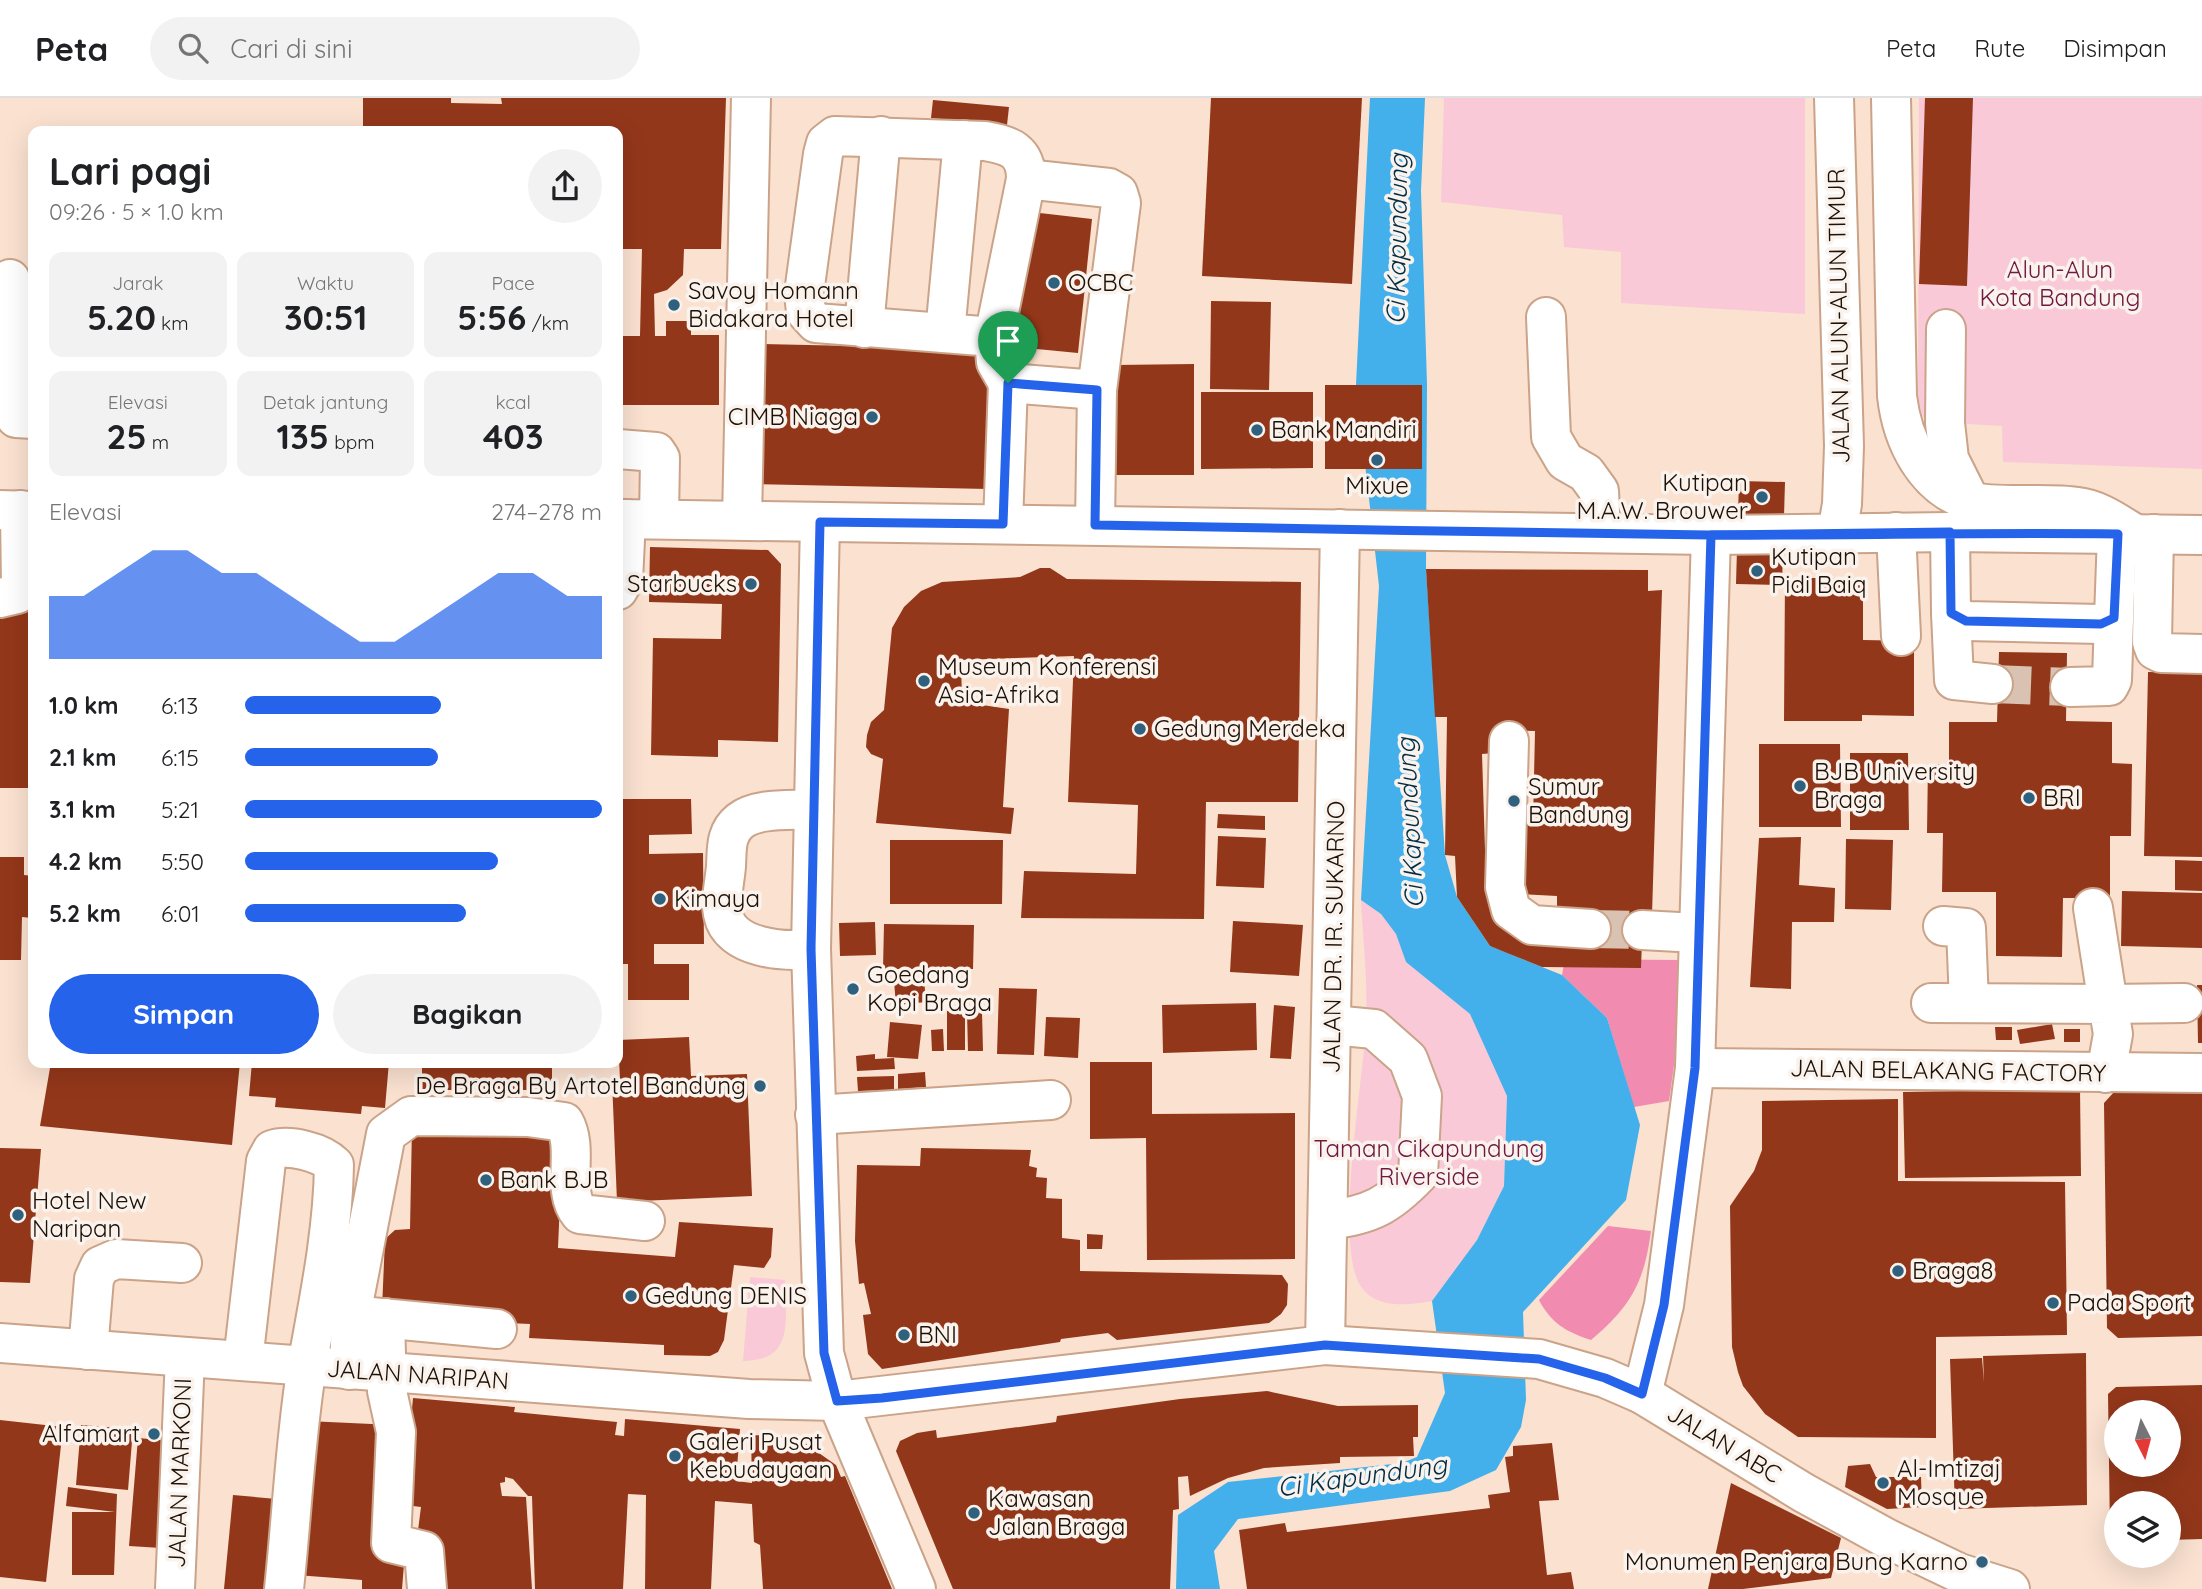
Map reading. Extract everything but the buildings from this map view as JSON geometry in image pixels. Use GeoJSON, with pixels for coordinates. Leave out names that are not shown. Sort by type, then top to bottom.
{"type":"FeatureCollection","features":[{"type":"Feature","properties":{"kind":"street"},"geometry":{"type":"LineString","coordinates":[[742,520],[751,98]]}},
{"type":"Feature","properties":{"kind":"street","name":"JALAN ALUN-ALUN TIMUR"},"geometry":{"type":"LineString","coordinates":[[1834,98],[1844,446],[1842,504],[1837,533]]}},
{"type":"Feature","properties":{"kind":"street"},"geometry":{"type":"LineString","coordinates":[[1891,98],[1892,238],[1900,423],[1927,474],[1960,517]]}},
{"type":"Feature","properties":{"kind":"street"},"geometry":{"type":"LineString","coordinates":[[864,328],[881,135]]}},
{"type":"Feature","properties":{"kind":"street"},"geometry":{"type":"LineString","coordinates":[[994,337],[816,323],[806,313],[804,293],[827,143],[835,136],[881,135],[1005,144],[1018,151],[1026,164],[1026,178],[994,337],[996,362],[1008,383],[1003,524]]}},
{"type":"Feature","properties":{"kind":"street"},"geometry":{"type":"LineString","coordinates":[[945,333],[963,140]]}},
{"type":"Feature","properties":{"kind":"street"},"geometry":{"type":"LineString","coordinates":[[1026,178],[1109,188],[1118,193],[1121,203],[1097,390],[1095,525]]}},
{"type":"Feature","properties":{"kind":"street"},"geometry":{"type":"LineString","coordinates":[[10,279],[16,418]]}},
{"type":"Feature","properties":{"kind":"street"},"geometry":{"type":"LineString","coordinates":[[1546,317],[1552,437],[1564,461],[1586,473],[1599,491],[1601,533]]}},
{"type":"Feature","properties":{"kind":"street"},"geometry":{"type":"LineString","coordinates":[[1945,329],[1945,423],[1960,517],[1951,613],[1954,680],[1993,684]]}},
{"type":"Feature","properties":{"kind":"street"},"geometry":{"type":"LineString","coordinates":[[1008,383],[1097,390]]}},
{"type":"Feature","properties":{"kind":"street"},"geometry":{"type":"LineString","coordinates":[[623,449],[656,452],[660,458],[641,511],[623,581]]}},
{"type":"Feature","properties":{"kind":"street"},"geometry":{"type":"LineString","coordinates":[[641,511],[742,520],[820,522],[1711,535],[1896,532],[1960,517],[2079,507],[2107,516],[2136,534],[2202,535]]}},
{"type":"Feature","properties":{"kind":"street"},"geometry":{"type":"LineString","coordinates":[[0,598],[17,594],[21,586],[18,510]]}},
{"type":"Feature","properties":{"kind":"street"},"geometry":{"type":"LineString","coordinates":[[820,522],[811,949],[824,1353],[837,1401],[916,1589]]}},
{"type":"Feature","properties":{"kind":"street","name":"JALAN DR. IR. SUKARNO"},"geometry":{"type":"LineString","coordinates":[[1325,1345],[1340,529]]}},
{"type":"Feature","properties":{"kind":"street"},"geometry":{"type":"LineString","coordinates":[[1896,532],[1901,636]]}},
{"type":"Feature","properties":{"kind":"street"},"geometry":{"type":"LineString","coordinates":[[2070,687],[2109,685],[2112,680],[2114,618],[2136,534]]}},
{"type":"Feature","properties":{"kind":"street"},"geometry":{"type":"LineString","coordinates":[[2136,534],[2155,650],[2161,653],[2202,654]]}},
{"type":"Feature","properties":{"kind":"street"},"geometry":{"type":"LineString","coordinates":[[1642,1394],[1664,1305],[1695,1068],[1711,535]]}},
{"type":"Feature","properties":{"kind":"street"},"geometry":{"type":"LineString","coordinates":[[1951,613],[1966,621],[2101,624],[2114,618]]}},
{"type":"Feature","properties":{"kind":"street"},"geometry":{"type":"LineString","coordinates":[[1509,741],[1504,887],[1511,910],[1532,925],[1591,929]]}},
{"type":"Feature","properties":{"kind":"street"},"geometry":{"type":"LineString","coordinates":[[811,949],[790,952],[753,945],[731,929],[723,915],[728,834],[741,820],[761,813],[814,809]]}},
{"type":"Feature","properties":{"kind":"street"},"geometry":{"type":"LineString","coordinates":[[2093,908],[2113,1034],[2106,1073]]}},
{"type":"Feature","properties":{"kind":"street"},"geometry":{"type":"LineString","coordinates":[[1943,926],[1966,928],[1969,1003]]}},
{"type":"Feature","properties":{"kind":"street"},"geometry":{"type":"LineString","coordinates":[[1642,930],[1697,933]]}},
{"type":"Feature","properties":{"kind":"street"},"geometry":{"type":"LineString","coordinates":[[1931,1003],[2184,1003]]}},
{"type":"Feature","properties":{"kind":"street"},"geometry":{"type":"LineString","coordinates":[[1329,1220],[1360,1216],[1393,1201],[1418,1175],[1422,1096],[1408,1059],[1374,1029],[1332,1025]]}},
{"type":"Feature","properties":{"kind":"street","name":"JALAN BELAKANG FACTORY"},"geometry":{"type":"LineString","coordinates":[[1695,1068],[2202,1073]]}},
{"type":"Feature","properties":{"kind":"street"},"geometry":{"type":"LineString","coordinates":[[815,1115],[1051,1100]]}},
{"type":"Feature","properties":{"kind":"street"},"geometry":{"type":"LineString","coordinates":[[427,1589],[424,1551],[391,1543],[396,1432],[367,1372],[368,1316],[386,1134],[411,1116],[528,1117],[564,1122],[571,1135],[572,1204],[580,1214],[645,1221]]}},
{"type":"Feature","properties":{"kind":"street"},"geometry":{"type":"LineString","coordinates":[[243,1361],[266,1161],[272,1150],[283,1146],[328,1159],[334,1165],[325,1271],[307,1367],[284,1589]]}},
{"type":"Feature","properties":{"kind":"street"},"geometry":{"type":"LineString","coordinates":[[88,1350],[94,1279],[100,1266],[116,1259],[182,1263]]}},
{"type":"Feature","properties":{"kind":"street"},"geometry":{"type":"LineString","coordinates":[[368,1316],[496,1329]]}},
{"type":"Feature","properties":{"kind":"street","name":"JALAN NARIPAN"},"geometry":{"type":"LineString","coordinates":[[0,1343],[750,1399],[837,1401]]}},
{"type":"Feature","properties":{"kind":"street","name":"JALAN ABC"},"geometry":{"type":"LineString","coordinates":[[837,1401],[895,1397],[1325,1345],[1539,1359],[1605,1378],[1642,1394],[1804,1493],[1886,1538],[1959,1573],[2010,1589]]}},
{"type":"Feature","properties":{"kind":"street","name":"JALAN MARKONI"},"geometry":{"type":"LineString","coordinates":[[175,1589],[185,1357]]}},
{"type":"Feature","properties":{"kind":"green space"},"geometry":{"type":"Polygon","coordinates":[[[1444,98],[1805,98],[1805,314],[1621,303],[1621,252],[1564,247],[1562,215],[1441,202],[1444,98]]]}},
{"type":"Feature","properties":{"kind":"green space","name":"Alun-Alun Kota Bandung"},"geometry":{"type":"Polygon","coordinates":[[[1919,98],[2202,98],[2202,469],[2003,462],[2002,426],[1932,422],[1923,417],[1918,401],[1919,98]]]}},
{"type":"Feature","properties":{"kind":"green space","name":"Taman Cikapundung Riverside"},"geometry":{"type":"Polygon","coordinates":[[[1361,900],[1381,914],[1396,934],[1406,962],[1470,1014],[1507,1096],[1504,1186],[1477,1240],[1432,1301],[1413,1304],[1393,1304],[1375,1299],[1360,1285],[1353,1263],[1350,1197],[1366,1007],[1361,900]]]}},
{"type":"Feature","properties":{"kind":"green space"},"geometry":{"type":"Polygon","coordinates":[[[750,1277],[785,1280],[786,1322],[780,1345],[772,1354],[743,1361],[750,1277]]]}},
{"type":"Feature","properties":{"kind":"shaded area"},"geometry":{"type":"Polygon","coordinates":[[[1565,959],[1678,960],[1675,1058],[1669,1101],[1634,1107],[1607,1018],[1562,975],[1565,959]]]}},
{"type":"Feature","properties":{"kind":"shaded area"},"geometry":{"type":"Polygon","coordinates":[[[1608,1226],[1651,1231],[1644,1265],[1633,1292],[1616,1316],[1591,1340],[1560,1326],[1539,1300],[1608,1226]]]}},
{"type":"Feature","properties":{"kind":"water","name":"Ci Kapundung"},"geometry":{"type":"Polygon","coordinates":[[[1370,98],[1425,98],[1421,191],[1427,384],[1426,569],[1445,855],[1457,897],[1490,946],[1562,975],[1607,1018],[1640,1125],[1626,1200],[1523,1312],[1526,1400],[1521,1427],[1496,1470],[1450,1491],[1238,1519],[1214,1551],[1220,1589],[1176,1589],[1178,1515],[1228,1482],[1402,1463],[1417,1457],[1445,1393],[1432,1301],[1477,1240],[1504,1186],[1507,1096],[1470,1014],[1406,962],[1396,934],[1381,914],[1361,900],[1379,586],[1356,385],[1370,98]]]}},
{"type":"Feature","properties":{"kind":"tunnel"},"geometry":{"type":"LineString","coordinates":[[1993,684],[2070,687]]}},
{"type":"Feature","properties":{"kind":"tunnel"},"geometry":{"type":"LineString","coordinates":[[1591,929],[1642,930]]}},
{"type":"Feature","properties":{"kind":"place","name":"OCBC"},"geometry":{"type":"Point","coordinates":[1054,283]}},
{"type":"Feature","properties":{"kind":"place","name":"Savoy Homann Bidakara Hotel"},"geometry":{"type":"Point","coordinates":[674,305]}},
{"type":"Feature","properties":{"kind":"place","name":"CIMB Niaga"},"geometry":{"type":"Point","coordinates":[872,417]}},
{"type":"Feature","properties":{"kind":"place","name":"Bank Mandiri"},"geometry":{"type":"Point","coordinates":[1257,430]}},
{"type":"Feature","properties":{"kind":"place","name":"Mixue"},"geometry":{"type":"Point","coordinates":[1377,460]}},
{"type":"Feature","properties":{"kind":"place","name":"Kutipan M.A.W. Brouwer"},"geometry":{"type":"Point","coordinates":[1762,497]}},
{"type":"Feature","properties":{"kind":"place","name":"Kutipan Pidi Baiq"},"geometry":{"type":"Point","coordinates":[1757,571]}},
{"type":"Feature","properties":{"kind":"place","name":"Starbucks"},"geometry":{"type":"Point","coordinates":[751,584]}},
{"type":"Feature","properties":{"kind":"place","name":"Museum Konferensi Asia-Afrika"},"geometry":{"type":"Point","coordinates":[924,681]}},
{"type":"Feature","properties":{"kind":"place","name":"Gedung Merdeka"},"geometry":{"type":"Point","coordinates":[1140,729]}},
{"type":"Feature","properties":{"kind":"place","name":"BJB University Braga"},"geometry":{"type":"Point","coordinates":[1800,786]}},
{"type":"Feature","properties":{"kind":"place","name":"BRI"},"geometry":{"type":"Point","coordinates":[2029,798]}},
{"type":"Feature","properties":{"kind":"place","name":"Sumur Bandung"},"geometry":{"type":"Point","coordinates":[1514,801]}},
{"type":"Feature","properties":{"kind":"place","name":"Kimaya"},"geometry":{"type":"Point","coordinates":[660,899]}},
{"type":"Feature","properties":{"kind":"place","name":"Goedang Kopi Braga"},"geometry":{"type":"Point","coordinates":[853,989]}},
{"type":"Feature","properties":{"kind":"place","name":"De Braga By Artotel Bandung"},"geometry":{"type":"Point","coordinates":[760,1086]}},
{"type":"Feature","properties":{"kind":"place","name":"Bank BJB"},"geometry":{"type":"Point","coordinates":[486,1180]}},
{"type":"Feature","properties":{"kind":"place","name":"Hotel New Naripan"},"geometry":{"type":"Point","coordinates":[18,1215]}},
{"type":"Feature","properties":{"kind":"place","name":"Braga8"},"geometry":{"type":"Point","coordinates":[1898,1271]}},
{"type":"Feature","properties":{"kind":"place","name":"Gedung DENIS"},"geometry":{"type":"Point","coordinates":[631,1296]}},
{"type":"Feature","properties":{"kind":"place","name":"Pada Sport"},"geometry":{"type":"Point","coordinates":[2053,1303]}},
{"type":"Feature","properties":{"kind":"place","name":"BNI"},"geometry":{"type":"Point","coordinates":[904,1335]}},
{"type":"Feature","properties":{"kind":"place","name":"Alfamart"},"geometry":{"type":"Point","coordinates":[154,1434]}},
{"type":"Feature","properties":{"kind":"place","name":"Galeri Pusat Kebudayaan"},"geometry":{"type":"Point","coordinates":[675,1456]}},
{"type":"Feature","properties":{"kind":"place","name":"Al-Imtizaj Mosque"},"geometry":{"type":"Point","coordinates":[1883,1483]}},
{"type":"Feature","properties":{"kind":"place","name":"Kawasan Jalan Braga"},"geometry":{"type":"Point","coordinates":[974,1513]}},
{"type":"Feature","properties":{"kind":"place","name":"Monumen Penjara Bung Karno"},"geometry":{"type":"Point","coordinates":[1982,1562]}},
{"type":"Feature","properties":{"kind":"route"},"geometry":{"type":"LineString","coordinates":[[1008,383],[1003,524],[820,522],[811,949],[824,1353],[837,1401],[882,1398],[1325,1345],[1539,1359],[1605,1378],[1642,1394],[1664,1305],[1695,1068],[1711,535],[1950,532],[1951,613],[1957,618],[1966,621],[2101,624],[2114,618],[2118,534],[1950,532],[1896,532],[1711,535],[1095,525],[1097,390],[1008,383]]}}]}
